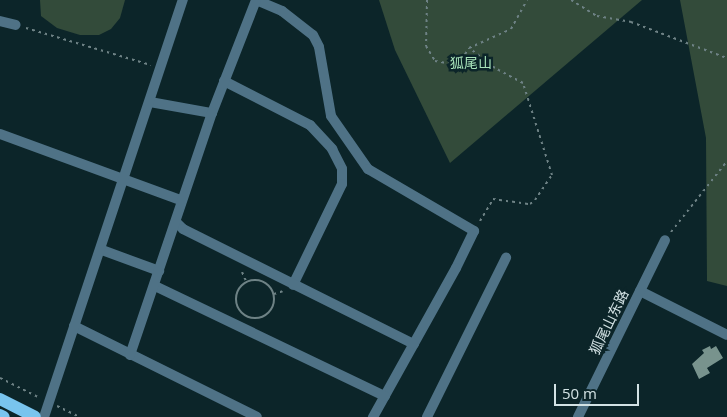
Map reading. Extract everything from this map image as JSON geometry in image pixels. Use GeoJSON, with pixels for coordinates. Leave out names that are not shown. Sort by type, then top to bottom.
{"type":"FeatureCollection","features":[{"type":"Feature","properties":{"kind":"main road"},"geometry":{"type":"LineString","coordinates":[[0,399],[35,417]]}},
{"type":"Feature","properties":{"kind":"main road"},"geometry":{"type":"LineString","coordinates":[[0,415],[4,417]]}},
{"type":"Feature","properties":{"kind":"street"},"geometry":{"type":"LineString","coordinates":[[44,417],[125,182],[184,0]]}},
{"type":"Feature","properties":{"kind":"street"},"geometry":{"type":"LineString","coordinates":[[130,355],[176,222],[180,200],[256,0],[282,11],[313,35],[319,48],[331,116],[368,169],[474,231],[373,417]]}},
{"type":"Feature","properties":{"kind":"street"},"geometry":{"type":"LineString","coordinates":[[0,21],[16,25]]}},
{"type":"Feature","properties":{"kind":"street"},"geometry":{"type":"LineString","coordinates":[[224,82],[310,125],[332,150],[342,169],[342,184],[293,285]]}},
{"type":"Feature","properties":{"kind":"street"},"geometry":{"type":"LineString","coordinates":[[150,102],[212,113]]}},
{"type":"Feature","properties":{"kind":"street"},"geometry":{"type":"LineString","coordinates":[[0,134],[125,182],[180,200]]}},
{"type":"Feature","properties":{"kind":"street"},"geometry":{"type":"LineString","coordinates":[[176,222],[183,229],[414,344]]}},
{"type":"Feature","properties":{"kind":"street","name":"狐尾山东路"},"geometry":{"type":"LineString","coordinates":[[578,417],[665,240]]}},
{"type":"Feature","properties":{"kind":"street"},"geometry":{"type":"LineString","coordinates":[[102,250],[159,272]]}},
{"type":"Feature","properties":{"kind":"street"},"geometry":{"type":"LineString","coordinates":[[427,417],[506,258]]}},
{"type":"Feature","properties":{"kind":"street"},"geometry":{"type":"LineString","coordinates":[[155,286],[385,396]]}},
{"type":"Feature","properties":{"kind":"street"},"geometry":{"type":"LineString","coordinates":[[640,291],[727,335]]}},
{"type":"Feature","properties":{"kind":"street"},"geometry":{"type":"LineString","coordinates":[[74,326],[257,417]]}},
{"type":"Feature","properties":{"kind":"path"},"geometry":{"type":"LineString","coordinates":[[427,0],[426,46],[435,62],[458,65],[469,48],[511,28],[527,0]]}},
{"type":"Feature","properties":{"kind":"path"},"geometry":{"type":"LineString","coordinates":[[571,0],[597,16],[631,22],[727,58]]}},
{"type":"Feature","properties":{"kind":"path"},"geometry":{"type":"LineString","coordinates":[[16,25],[161,68]]}},
{"type":"Feature","properties":{"kind":"path"},"geometry":{"type":"LineString","coordinates":[[469,48],[495,68],[523,82],[552,175],[530,204],[493,199],[474,231]]}},
{"type":"Feature","properties":{"kind":"path"},"geometry":{"type":"LineString","coordinates":[[665,240],[727,161]]}},
{"type":"Feature","properties":{"kind":"path"},"geometry":{"type":"LineString","coordinates":[[246,281],[267,284],[274,294],[274,307],[259,319],[245,316],[239,309],[238,292],[246,281]]}},
{"type":"Feature","properties":{"kind":"green space"},"geometry":{"type":"Polygon","coordinates":[[[40,0],[125,0],[120,18],[111,29],[99,35],[80,35],[57,28],[41,16],[40,0]]]}},
{"type":"Feature","properties":{"kind":"green space","name":"狐尾山"},"geometry":{"type":"Polygon","coordinates":[[[379,0],[642,0],[450,163],[395,50],[379,0]]]}},
{"type":"Feature","properties":{"kind":"green space"},"geometry":{"type":"Polygon","coordinates":[[[680,0],[727,0],[727,286],[707,281],[706,138],[680,0]]]}},
{"type":"Feature","properties":{"kind":"building"},"geometry":{"type":"Polygon","coordinates":[[[710,346],[711,349],[716,346],[723,358],[707,368],[710,373],[699,379],[692,364],[704,353],[702,350],[710,346]]]}}]}
